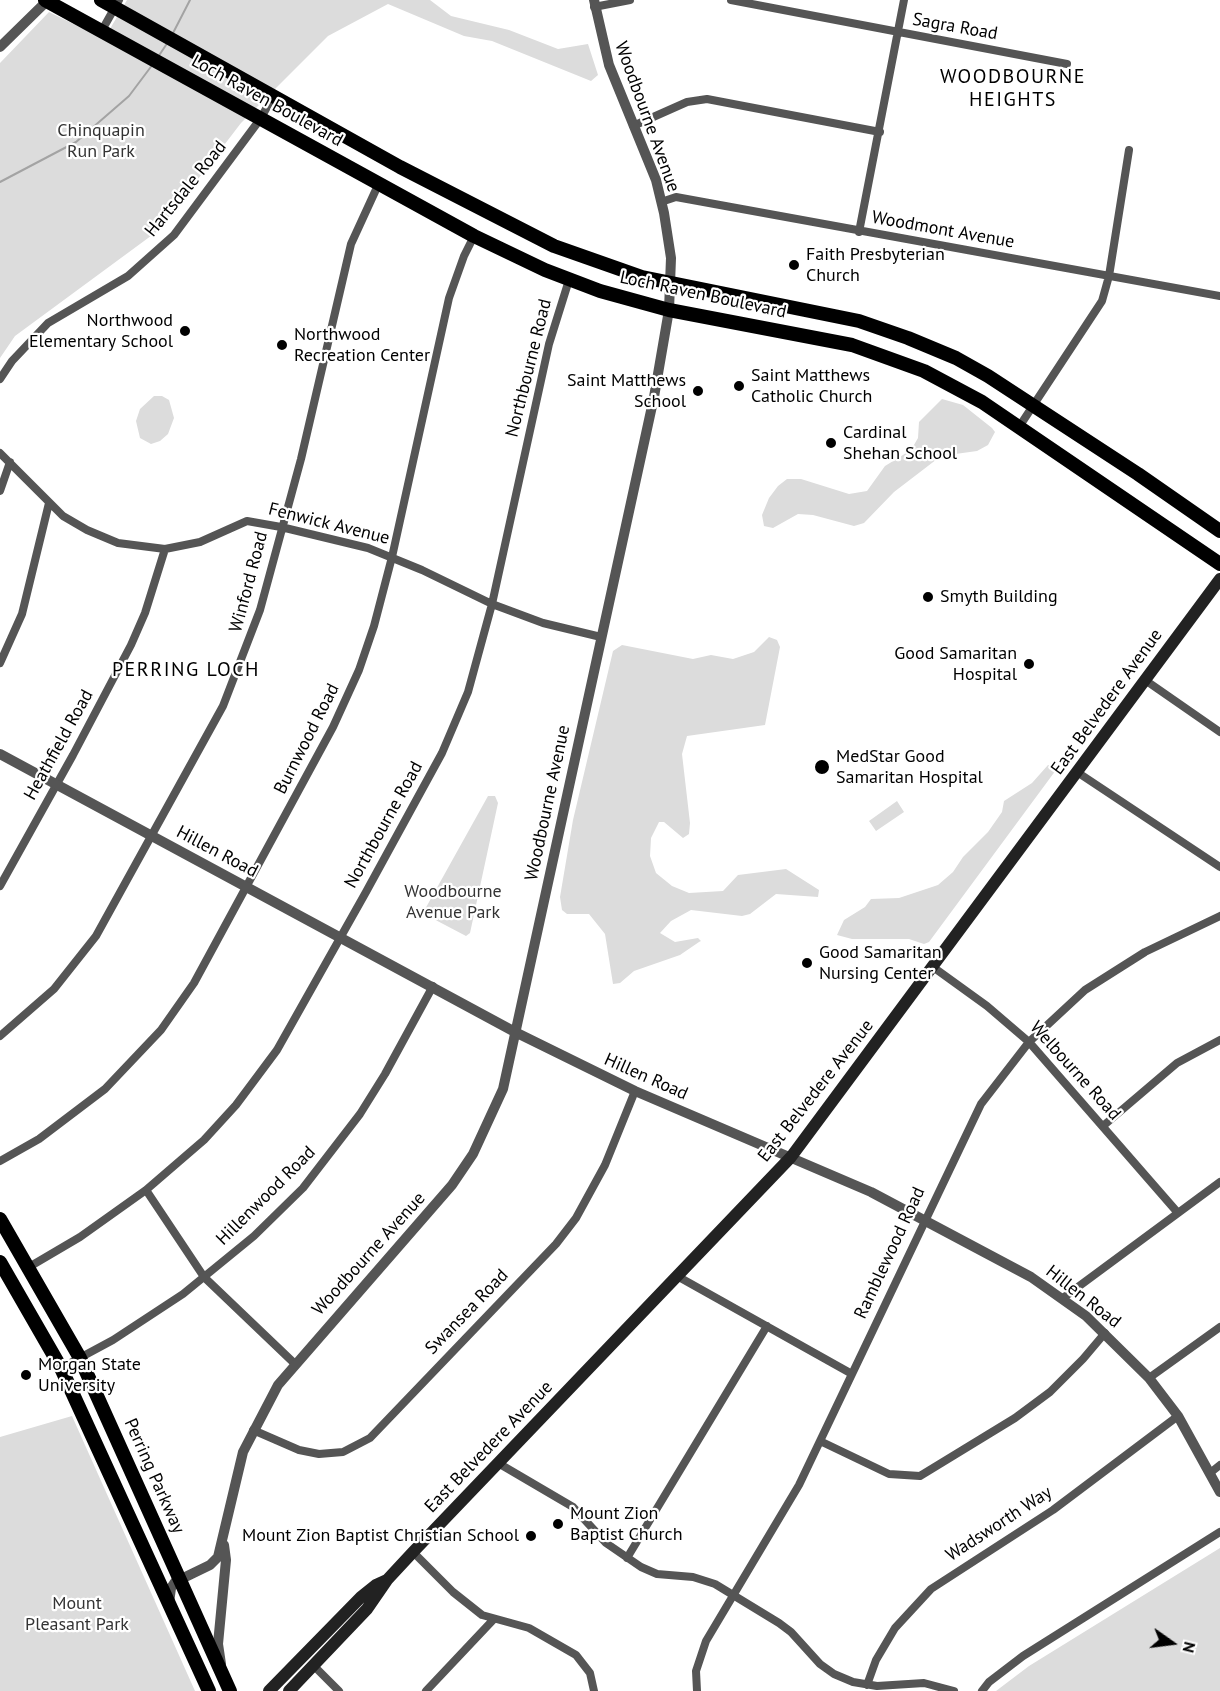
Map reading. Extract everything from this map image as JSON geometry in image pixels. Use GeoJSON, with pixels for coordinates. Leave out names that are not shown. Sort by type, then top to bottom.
{"type":"FeatureCollection","features":[{"type":"Feature","properties":{"kind":"main road","name":"Loch Raven Boulevard"},"geometry":{"type":"LineString","coordinates":[[101,0],[117,4],[141,22],[273,96],[439,187],[554,246],[618,270],[670,284],[825,313],[885,329],[969,365],[1138,474],[1220,531]]}},
{"type":"Feature","properties":{"kind":"main road","name":"Loch Raven Boulevard"},"geometry":{"type":"LineString","coordinates":[[46,1],[474,236],[545,270],[569,280],[669,310],[822,338],[875,352],[924,371],[954,386],[1019,427],[1220,564]]}},
{"type":"Feature","properties":{"kind":"main road"},"geometry":{"type":"LineString","coordinates":[[425,209],[439,187]]}},
{"type":"Feature","properties":{"kind":"main road"},"geometry":{"type":"LineString","coordinates":[[545,270],[554,246]]}},
{"type":"Feature","properties":{"kind":"main road","name":"East Belvedere Avenue"},"geometry":{"type":"LineString","coordinates":[[289,1691],[367,1609],[387,1580],[413,1552],[791,1157],[1220,579]]}},
{"type":"Feature","properties":{"kind":"main road","name":"Perring Parkway"},"geometry":{"type":"LineString","coordinates":[[0,1219],[80,1358],[230,1691]]}},
{"type":"Feature","properties":{"kind":"main road"},"geometry":{"type":"LineString","coordinates":[[0,1262],[61,1368],[208,1691]]}},
{"type":"Feature","properties":{"kind":"main road","name":"East Belvedere Avenue"},"geometry":{"type":"LineString","coordinates":[[269,1691],[361,1597],[376,1585],[387,1580]]}},
{"type":"Feature","properties":{"kind":"street"},"geometry":{"type":"LineString","coordinates":[[594,3],[630,0]]}},
{"type":"Feature","properties":{"kind":"street","name":"Sagra Road"},"geometry":{"type":"LineString","coordinates":[[730,0],[898,34],[1067,64]]}},
{"type":"Feature","properties":{"kind":"street"},"geometry":{"type":"LineString","coordinates":[[859,232],[904,0]]}},
{"type":"Feature","properties":{"kind":"street"},"geometry":{"type":"LineString","coordinates":[[0,47],[46,1]]}},
{"type":"Feature","properties":{"kind":"street","name":"Woodbourne Avenue"},"geometry":{"type":"LineString","coordinates":[[180,1578],[210,1566],[218,1557],[224,1542],[236,1473],[253,1430],[278,1385],[294,1363],[438,1201],[473,1154],[497,1106],[659,375],[669,310],[670,247],[656,180],[609,65],[594,3]]}},
{"type":"Feature","properties":{"kind":"street"},"geometry":{"type":"LineString","coordinates":[[101,32],[117,4]]}},
{"type":"Feature","properties":{"kind":"street","name":"Hartsdale Road"},"geometry":{"type":"LineString","coordinates":[[0,379],[31,339],[48,323],[128,276],[174,235],[261,118],[273,96]]}},
{"type":"Feature","properties":{"kind":"street"},"geometry":{"type":"LineString","coordinates":[[633,126],[687,102],[707,99],[880,132]]}},
{"type":"Feature","properties":{"kind":"street"},"geometry":{"type":"LineString","coordinates":[[1019,427],[1098,309],[1109,276],[1129,150]]}},
{"type":"Feature","properties":{"kind":"street","name":"Winford Road"},"geometry":{"type":"LineString","coordinates":[[0,1036],[46,996],[82,955],[106,920],[223,706],[260,610],[301,459],[343,269],[359,222],[380,183]]}},
{"type":"Feature","properties":{"kind":"street","name":"Woodmont Avenue"},"geometry":{"type":"LineString","coordinates":[[661,202],[676,197],[1220,296]]}},
{"type":"Feature","properties":{"kind":"street","name":"Burnwood Road"},"geometry":{"type":"LineString","coordinates":[[0,1161],[75,1113],[105,1089],[140,1054],[194,983],[345,702],[374,626],[392,557],[449,298],[474,236]]}},
{"type":"Feature","properties":{"kind":"street","name":"Northbourne Road"},"geometry":{"type":"LineString","coordinates":[[29,1267],[80,1237],[146,1190],[204,1140],[255,1082],[277,1050],[450,737],[478,659],[549,344],[569,280]]}},
{"type":"Feature","properties":{"kind":"street","name":"Fenwick Avenue"},"geometry":{"type":"LineString","coordinates":[[0,453],[49,503],[75,524],[107,540],[138,548],[165,549],[200,543],[247,521],[281,527],[351,543],[392,557],[492,604],[543,623],[601,637]]}},
{"type":"Feature","properties":{"kind":"street"},"geometry":{"type":"LineString","coordinates":[[0,490],[10,462]]}},
{"type":"Feature","properties":{"kind":"street"},"geometry":{"type":"LineString","coordinates":[[0,663],[22,614],[49,503]]}},
{"type":"Feature","properties":{"kind":"street","name":"Heathfield Road"},"geometry":{"type":"LineString","coordinates":[[0,886],[131,645],[145,613],[165,549]]}},
{"type":"Feature","properties":{"kind":"street"},"geometry":{"type":"LineString","coordinates":[[1145,681],[1220,732]]}},
{"type":"Feature","properties":{"kind":"street","name":"Hillen Road"},"geometry":{"type":"LineString","coordinates":[[0,754],[515,1032],[635,1091],[791,1157],[924,1219],[993,1255],[1063,1298],[1105,1333],[1149,1378],[1178,1416],[1220,1492]]}},
{"type":"Feature","properties":{"kind":"street"},"geometry":{"type":"LineString","coordinates":[[1077,772],[1220,867]]}},
{"type":"Feature","properties":{"kind":"street","name":"Ramblewood Road"},"geometry":{"type":"LineString","coordinates":[[697,1691],[696,1671],[701,1654],[786,1510],[981,1104],[1046,1023],[1110,972],[1220,916]]}},
{"type":"Feature","properties":{"kind":"street","name":"Welbourne Road"},"geometry":{"type":"LineString","coordinates":[[933,967],[987,1006],[1029,1042],[1178,1213]]}},
{"type":"Feature","properties":{"kind":"street","name":"Hillenwood Road"},"geometry":{"type":"LineString","coordinates":[[61,1368],[156,1313],[204,1277],[274,1217],[330,1155],[385,1074],[433,986]]}},
{"type":"Feature","properties":{"kind":"street"},"geometry":{"type":"LineString","coordinates":[[1103,1126],[1164,1072],[1220,1040]]}},
{"type":"Feature","properties":{"kind":"street","name":"Swansea Road"},"geometry":{"type":"LineString","coordinates":[[253,1430],[299,1450],[319,1455],[344,1452],[370,1438],[556,1244],[569,1227],[592,1190],[635,1091]]}},
{"type":"Feature","properties":{"kind":"street"},"geometry":{"type":"LineString","coordinates":[[1063,1298],[1220,1182]]}},
{"type":"Feature","properties":{"kind":"street"},"geometry":{"type":"LineString","coordinates":[[146,1190],[204,1277],[294,1363]]}},
{"type":"Feature","properties":{"kind":"street"},"geometry":{"type":"LineString","coordinates":[[677,1276],[852,1374]]}},
{"type":"Feature","properties":{"kind":"street"},"geometry":{"type":"LineString","coordinates":[[627,1558],[766,1326]]}},
{"type":"Feature","properties":{"kind":"street"},"geometry":{"type":"LineString","coordinates":[[1149,1378],[1220,1327]]}},
{"type":"Feature","properties":{"kind":"street"},"geometry":{"type":"LineString","coordinates":[[820,1441],[889,1474],[912,1478],[929,1472],[1015,1418],[1050,1392],[1105,1333]]}},
{"type":"Feature","properties":{"kind":"street","name":"Wadsworth Way"},"geometry":{"type":"LineString","coordinates":[[867,1684],[876,1660],[895,1628],[931,1589],[1053,1510],[1178,1416]]}},
{"type":"Feature","properties":{"kind":"street"},"geometry":{"type":"LineString","coordinates":[[498,1463],[573,1507],[602,1539],[627,1558],[657,1574],[704,1580],[734,1596],[791,1632],[828,1671],[843,1678],[867,1684],[886,1686],[924,1683],[954,1691]]}},
{"type":"Feature","properties":{"kind":"street"},"geometry":{"type":"LineString","coordinates":[[1210,1473],[1220,1465]]}},
{"type":"Feature","properties":{"kind":"street"},"geometry":{"type":"LineString","coordinates":[[982,1691],[989,1682],[1023,1656],[1220,1532]]}},
{"type":"Feature","properties":{"kind":"street","name":"Woodbourne Avenue"},"geometry":{"type":"LineString","coordinates":[[223,1676],[218,1644],[226,1560],[224,1542]]}},
{"type":"Feature","properties":{"kind":"street"},"geometry":{"type":"LineString","coordinates":[[413,1552],[468,1605],[493,1620],[535,1630],[576,1655],[590,1673],[594,1691]]}},
{"type":"Feature","properties":{"kind":"street"},"geometry":{"type":"LineString","coordinates":[[169,1603],[171,1588],[180,1578]]}},
{"type":"Feature","properties":{"kind":"street"},"geometry":{"type":"LineString","coordinates":[[426,1691],[493,1620]]}},
{"type":"Feature","properties":{"kind":"street"},"geometry":{"type":"LineString","coordinates":[[313,1665],[339,1691]]}},
{"type":"Feature","properties":{"kind":"green space","name":"Chinquapin Run Park"},"geometry":{"type":"Polygon","coordinates":[[[127,0],[430,0],[451,16],[509,30],[558,49],[588,44],[598,75],[591,81],[492,41],[464,36],[388,4],[328,36],[241,123],[159,230],[15,336],[0,358],[0,63],[49,12],[104,39],[127,0]]]}},
{"type":"Feature","properties":{"kind":"green space"},"geometry":{"type":"Polygon","coordinates":[[[154,396],[162,396],[169,400],[174,418],[168,434],[160,441],[151,444],[140,438],[136,421],[140,409],[154,396]]]}},
{"type":"Feature","properties":{"kind":"green space"},"geometry":{"type":"Polygon","coordinates":[[[942,399],[963,405],[992,428],[995,432],[988,445],[977,451],[941,456],[894,492],[864,523],[854,526],[813,515],[798,514],[773,528],[764,526],[762,515],[769,498],[787,479],[801,479],[849,494],[867,491],[885,466],[911,450],[918,438],[919,422],[942,399]]]}},
{"type":"Feature","properties":{"kind":"green space"},"geometry":{"type":"Polygon","coordinates":[[[769,637],[777,640],[780,647],[765,725],[687,736],[682,754],[690,823],[689,834],[683,838],[664,822],[659,822],[651,838],[650,856],[656,873],[672,886],[689,893],[723,891],[738,875],[786,869],[819,890],[818,897],[776,894],[750,914],[742,916],[691,910],[671,921],[660,933],[675,942],[698,938],[701,941],[680,955],[634,971],[620,983],[613,984],[605,934],[589,914],[567,914],[562,910],[560,897],[573,820],[613,651],[622,645],[693,659],[711,655],[733,659],[754,652],[769,637]]]}},
{"type":"Feature","properties":{"kind":"green space"},"geometry":{"type":"Polygon","coordinates":[[[1048,765],[1057,766],[1056,770],[929,942],[924,944],[909,939],[852,939],[837,935],[844,920],[865,907],[871,899],[899,898],[938,885],[953,872],[963,857],[988,832],[1002,812],[1004,801],[1032,783],[1048,765]]]}},
{"type":"Feature","properties":{"kind":"green space","name":"Woodbourne Avenue Park"},"geometry":{"type":"Polygon","coordinates":[[[488,796],[495,796],[498,803],[470,933],[466,936],[426,915],[424,911],[488,796]]]}},
{"type":"Feature","properties":{"kind":"green space"},"geometry":{"type":"Polygon","coordinates":[[[897,801],[904,812],[876,831],[869,821],[897,801]]]}},
{"type":"Feature","properties":{"kind":"green space","name":"Mount Pleasant Park"},"geometry":{"type":"Polygon","coordinates":[[[72,1416],[195,1691],[0,1691],[0,1437],[72,1416]]]}},
{"type":"Feature","properties":{"kind":"green space"},"geometry":{"type":"Polygon","coordinates":[[[1220,1548],[1220,1691],[996,1691],[1029,1666],[1220,1548]]]}},
{"type":"Feature","properties":{"kind":"waterway"},"geometry":{"type":"LineString","coordinates":[[172,35],[190,0]]}},
{"type":"Feature","properties":{"kind":"waterway"},"geometry":{"type":"LineString","coordinates":[[158,57],[168,42]]}},
{"type":"Feature","properties":{"kind":"waterway"},"geometry":{"type":"LineString","coordinates":[[0,182],[76,142],[129,96],[153,64]]}},
{"type":"Feature","properties":{"kind":"place","name":"Faith Presbyterian Church"},"geometry":{"type":"Point","coordinates":[794,265]}},
{"type":"Feature","properties":{"kind":"place","name":"Northwood Elementary School"},"geometry":{"type":"Point","coordinates":[185,331]}},
{"type":"Feature","properties":{"kind":"place","name":"Northwood Recreation Center"},"geometry":{"type":"Point","coordinates":[282,345]}},
{"type":"Feature","properties":{"kind":"place","name":"Saint Matthews Catholic Church"},"geometry":{"type":"Point","coordinates":[739,386]}},
{"type":"Feature","properties":{"kind":"place","name":"Saint Matthews School"},"geometry":{"type":"Point","coordinates":[698,391]}},
{"type":"Feature","properties":{"kind":"place","name":"Cardinal Shehan School"},"geometry":{"type":"Point","coordinates":[831,443]}},
{"type":"Feature","properties":{"kind":"place","name":"Smyth Building"},"geometry":{"type":"Point","coordinates":[928,597]}},
{"type":"Feature","properties":{"kind":"place","name":"Good Samaritan Hospital"},"geometry":{"type":"Point","coordinates":[1029,664]}},
{"type":"Feature","properties":{"kind":"place","name":"MedStar Good Samaritan Hospital"},"geometry":{"type":"Point","coordinates":[822,767]}},
{"type":"Feature","properties":{"kind":"place","name":"Good Samaritan Nursing Center"},"geometry":{"type":"Point","coordinates":[807,963]}},
{"type":"Feature","properties":{"kind":"place","name":"Morgan State University"},"geometry":{"type":"Point","coordinates":[26,1375]}},
{"type":"Feature","properties":{"kind":"place","name":"Mount Zion Baptist Church"},"geometry":{"type":"Point","coordinates":[558,1524]}},
{"type":"Feature","properties":{"kind":"place","name":"Mount Zion Baptist Christian School"},"geometry":{"type":"Point","coordinates":[531,1536]}},
{"type":"Feature","properties":{"kind":"district","name":"WOODBOURNE HEIGHTS"},"geometry":{"type":"Point","coordinates":[1013,88]}},
{"type":"Feature","properties":{"kind":"district","name":"PERRING LOCH"},"geometry":{"type":"Point","coordinates":[186,670]}}]}
